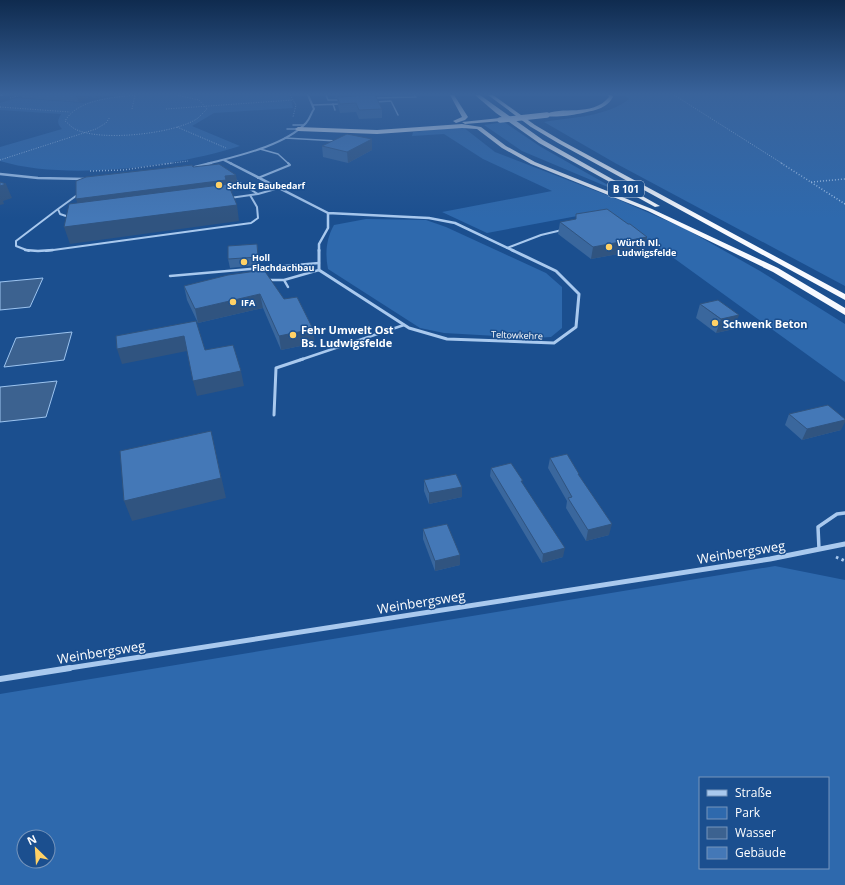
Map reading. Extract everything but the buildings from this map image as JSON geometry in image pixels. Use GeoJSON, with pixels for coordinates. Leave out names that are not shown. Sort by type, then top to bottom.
{"type":"FeatureCollection","features":[{"type":"Feature","properties":{"kind":"highway"},"geometry":{"type":"LineString","coordinates":[[490,136],[504,147],[533,163],[650,210],[780,273]]}},
{"type":"Feature","properties":{"kind":"highway","name":"B 101"},"geometry":{"type":"LineString","coordinates":[[534,136],[560,153],[780,273],[845,312]]}},
{"type":"Feature","properties":{"kind":"highway","name":"B 101"},"geometry":{"type":"LineString","coordinates":[[551,136],[845,298]]}},
{"type":"Feature","properties":{"kind":"street"},"geometry":{"type":"LineString","coordinates":[[190,168],[260,149],[287,136]]}},
{"type":"Feature","properties":{"kind":"street","name":"Teltowkehre"},"geometry":{"type":"LineString","coordinates":[[224,160],[328,213],[429,218],[455,223],[556,272],[579,294],[576,327],[554,343],[447,339],[409,328],[319,270]]}},
{"type":"Feature","properties":{"kind":"street"},"geometry":{"type":"LineString","coordinates":[[0,174],[38,178],[87,179]]}},
{"type":"Feature","properties":{"kind":"street"},"geometry":{"type":"LineString","coordinates":[[319,270],[319,244],[328,228],[328,213]]}},
{"type":"Feature","properties":{"kind":"street","name":"Weinbergsweg"},"geometry":{"type":"LineString","coordinates":[[0,679],[770,559],[845,544]]}},
{"type":"Feature","properties":{"kind":"lane"},"geometry":{"type":"LineString","coordinates":[[285,138],[339,141]]}},
{"type":"Feature","properties":{"kind":"lane"},"geometry":{"type":"LineString","coordinates":[[258,178],[282,170],[290,165],[278,154],[260,149]]}},
{"type":"Feature","properties":{"kind":"lane"},"geometry":{"type":"LineString","coordinates":[[232,178],[258,194]]}},
{"type":"Feature","properties":{"kind":"lane"},"geometry":{"type":"LineString","coordinates":[[226,198],[258,194],[279,188]]}},
{"type":"Feature","properties":{"kind":"lane"},"geometry":{"type":"LineString","coordinates":[[82,192],[23,234],[16,241],[16,246],[21,250],[32,252],[46,251],[251,224],[258,218],[257,207],[250,195]]}},
{"type":"Feature","properties":{"kind":"lane"},"geometry":{"type":"LineString","coordinates":[[58,209],[60,214],[71,218]]}},
{"type":"Feature","properties":{"kind":"lane"},"geometry":{"type":"LineString","coordinates":[[507,248],[541,235],[566,229]]}},
{"type":"Feature","properties":{"kind":"lane"},"geometry":{"type":"LineString","coordinates":[[170,276],[319,263]]}},
{"type":"Feature","properties":{"kind":"lane"},"geometry":{"type":"LineString","coordinates":[[261,281],[284,280],[319,270]]}},
{"type":"Feature","properties":{"kind":"lane"},"geometry":{"type":"LineString","coordinates":[[284,280],[288,287]]}},
{"type":"Feature","properties":{"kind":"lane"},"geometry":{"type":"LineString","coordinates":[[274,415],[276,368],[404,325]]}},
{"type":"Feature","properties":{"kind":"lane"},"geometry":{"type":"LineString","coordinates":[[820,549],[818,527],[837,514],[845,513]]}},
{"type":"Feature","properties":{"kind":"path"},"geometry":{"type":"LineString","coordinates":[[0,160],[71,136]]}},
{"type":"Feature","properties":{"kind":"path"},"geometry":{"type":"LineString","coordinates":[[198,136],[230,150],[223,152]]}},
{"type":"Feature","properties":{"kind":"path"},"geometry":{"type":"LineString","coordinates":[[739,136],[845,204]]}},
{"type":"Feature","properties":{"kind":"path"},"geometry":{"type":"LineString","coordinates":[[89,171],[123,170],[194,160]]}},
{"type":"Feature","properties":{"kind":"path"},"geometry":{"type":"LineString","coordinates":[[811,182],[845,179]]}},
{"type":"Feature","properties":{"kind":"green space"},"geometry":{"type":"Polygon","coordinates":[[[37,136],[217,136],[240,146],[184,160],[120,169],[88,171],[27,167],[0,161],[0,147],[37,136]]]}},
{"type":"Feature","properties":{"kind":"green space"},"geometry":{"type":"Polygon","coordinates":[[[448,136],[475,136],[495,152],[617,199],[684,228],[760,271],[845,324],[845,382],[664,251],[604,211],[487,233],[442,212],[552,191],[483,159],[448,136]]]}},
{"type":"Feature","properties":{"kind":"green space"},"geometry":{"type":"Polygon","coordinates":[[[501,136],[525,136],[541,147],[622,193],[522,151],[501,136]]]}},
{"type":"Feature","properties":{"kind":"green space"},"geometry":{"type":"Polygon","coordinates":[[[569,136],[845,136],[845,286],[615,163],[569,136]]]}},
{"type":"Feature","properties":{"kind":"green space"},"geometry":{"type":"Polygon","coordinates":[[[366,219],[426,220],[446,227],[546,273],[562,287],[562,328],[551,337],[534,338],[444,333],[420,328],[328,269],[327,247],[329,236],[334,225],[366,219]]]}},
{"type":"Feature","properties":{"kind":"green space"},"geometry":{"type":"Polygon","coordinates":[[[775,566],[845,580],[845,885],[0,885],[0,694],[775,566]]]}},
{"type":"Feature","properties":{"kind":"water"},"geometry":{"type":"Polygon","coordinates":[[[43,278],[30,307],[0,310],[0,282],[43,278]]]}},
{"type":"Feature","properties":{"kind":"water"},"geometry":{"type":"Polygon","coordinates":[[[72,332],[64,360],[4,367],[16,338],[72,332]]]}},
{"type":"Feature","properties":{"kind":"water"},"geometry":{"type":"Polygon","coordinates":[[[57,381],[46,417],[0,422],[0,387],[57,381]]]}},
{"type":"Feature","properties":{"kind":"place","name":"Schulz Baubedarf"},"geometry":{"type":"Point","coordinates":[219,185]}},
{"type":"Feature","properties":{"kind":"place","name":"Würth Nl. Ludwigsfelde"},"geometry":{"type":"Point","coordinates":[609,247]}},
{"type":"Feature","properties":{"kind":"place","name":"Holl Flachdachbau"},"geometry":{"type":"Point","coordinates":[244,262]}},
{"type":"Feature","properties":{"kind":"place","name":"IFA"},"geometry":{"type":"Point","coordinates":[233,302]}},
{"type":"Feature","properties":{"kind":"place","name":"Schwenk Beton"},"geometry":{"type":"Point","coordinates":[715,323]}},
{"type":"Feature","properties":{"kind":"place","name":"Fehr Umwelt Ost Bs. Ludwigsfelde"},"geometry":{"type":"Point","coordinates":[293,335]}}]}
